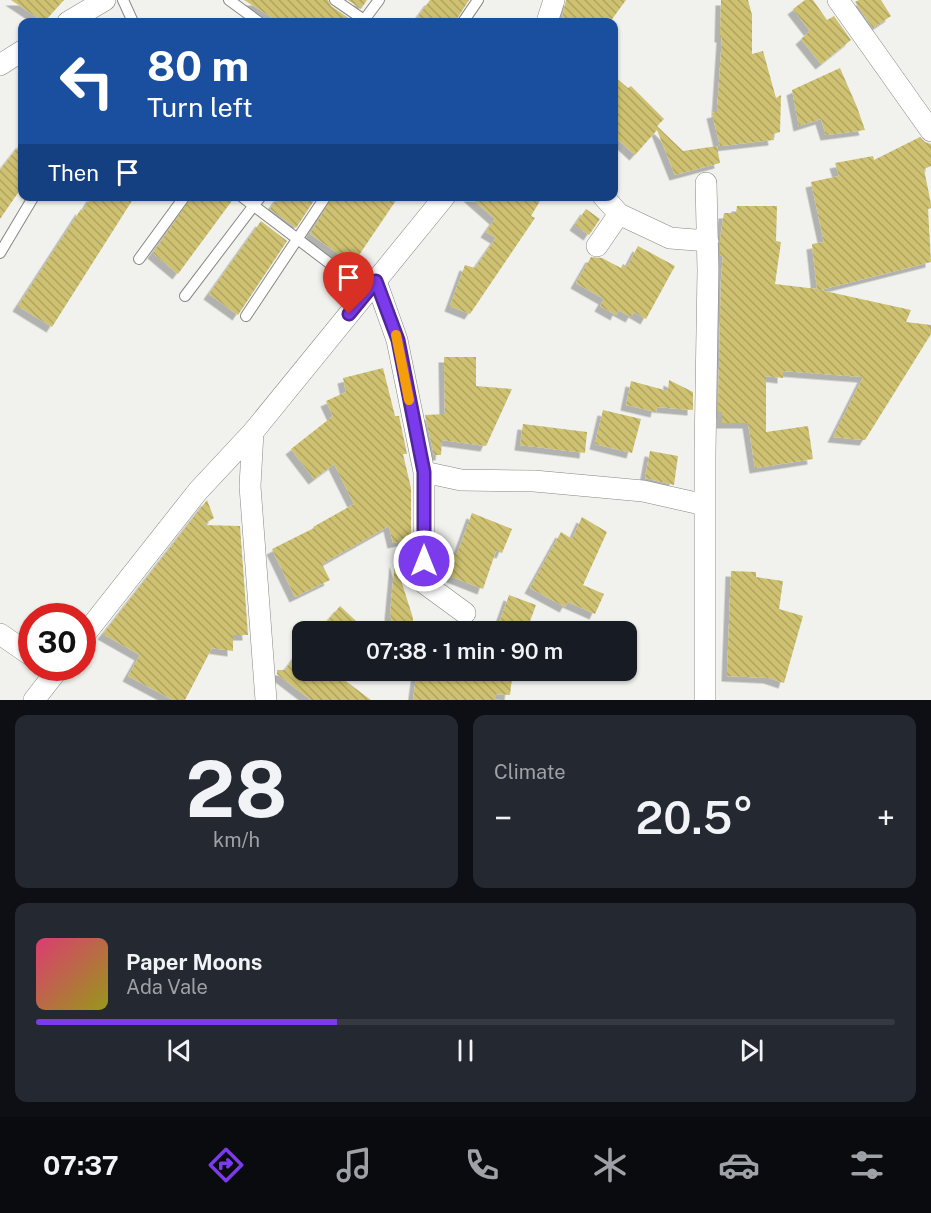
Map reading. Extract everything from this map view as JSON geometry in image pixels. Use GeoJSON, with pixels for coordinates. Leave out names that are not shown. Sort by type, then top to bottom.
{"type":"FeatureCollection","features":[{"type":"Feature","properties":{"kind":"street"},"geometry":{"type":"LineString","coordinates":[[75,18],[105,0]]}},
{"type":"Feature","properties":{"kind":"street"},"geometry":{"type":"LineString","coordinates":[[548,18],[554,0]]}},
{"type":"Feature","properties":{"kind":"street"},"geometry":{"type":"LineString","coordinates":[[838,0],[931,131]]}},
{"type":"Feature","properties":{"kind":"street"},"geometry":{"type":"LineString","coordinates":[[0,65],[18,54]]}},
{"type":"Feature","properties":{"kind":"street"},"geometry":{"type":"LineString","coordinates":[[705,700],[708,241],[706,183]]}},
{"type":"Feature","properties":{"kind":"street"},"geometry":{"type":"LineString","coordinates":[[96,620],[198,491],[253,432],[442,201]]}},
{"type":"Feature","properties":{"kind":"street"},"geometry":{"type":"LineString","coordinates":[[607,201],[619,214],[670,238],[708,241]]}},
{"type":"Feature","properties":{"kind":"street"},"geometry":{"type":"LineString","coordinates":[[597,246],[619,214]]}},
{"type":"Feature","properties":{"kind":"street"},"geometry":{"type":"LineString","coordinates":[[376,281],[398,340],[424,472],[424,583],[465,613]]}},
{"type":"Feature","properties":{"kind":"street"},"geometry":{"type":"LineString","coordinates":[[253,432],[250,486],[266,700]]}},
{"type":"Feature","properties":{"kind":"street"},"geometry":{"type":"LineString","coordinates":[[424,472],[461,480],[534,481],[643,491],[705,505]]}},
{"type":"Feature","properties":{"kind":"street"},"geometry":{"type":"LineString","coordinates":[[250,486],[257,498],[269,540]]}},
{"type":"Feature","properties":{"kind":"street"},"geometry":{"type":"LineString","coordinates":[[0,634],[18,646]]}},
{"type":"Feature","properties":{"kind":"street"},"geometry":{"type":"LineString","coordinates":[[34,700],[46,681]]}},
{"type":"Feature","properties":{"kind":"lane"},"geometry":{"type":"LineString","coordinates":[[123,0],[131,18]]}},
{"type":"Feature","properties":{"kind":"lane"},"geometry":{"type":"LineString","coordinates":[[229,0],[254,18]]}},
{"type":"Feature","properties":{"kind":"lane"},"geometry":{"type":"LineString","coordinates":[[335,0],[362,18]]}},
{"type":"Feature","properties":{"kind":"lane"},"geometry":{"type":"LineString","coordinates":[[368,18],[379,0]]}},
{"type":"Feature","properties":{"kind":"lane"},"geometry":{"type":"LineString","coordinates":[[466,18],[478,0]]}},
{"type":"Feature","properties":{"kind":"lane"},"geometry":{"type":"LineString","coordinates":[[0,253],[31,201]]}},
{"type":"Feature","properties":{"kind":"lane"},"geometry":{"type":"LineString","coordinates":[[139,259],[181,201]]}},
{"type":"Feature","properties":{"kind":"lane"},"geometry":{"type":"LineString","coordinates":[[185,296],[257,201],[297,240],[337,269]]}},
{"type":"Feature","properties":{"kind":"lane"},"geometry":{"type":"LineString","coordinates":[[246,316],[323,201]]}},
{"type":"Feature","properties":{"kind":"building"},"geometry":{"type":"Polygon","coordinates":[[[11,0],[64,0],[48,18],[38,18],[11,0]]]}},
{"type":"Feature","properties":{"kind":"building"},"geometry":{"type":"Polygon","coordinates":[[[244,0],[328,0],[331,6],[349,18],[273,18],[244,0]]]}},
{"type":"Feature","properties":{"kind":"building"},"geometry":{"type":"Polygon","coordinates":[[[348,0],[367,0],[361,9],[348,0]]]}},
{"type":"Feature","properties":{"kind":"building"},"geometry":{"type":"Polygon","coordinates":[[[430,0],[469,0],[458,18],[417,18],[430,0]]]}},
{"type":"Feature","properties":{"kind":"building"},"geometry":{"type":"Polygon","coordinates":[[[566,0],[626,0],[613,18],[562,18],[566,0]]]}},
{"type":"Feature","properties":{"kind":"building"},"geometry":{"type":"Polygon","coordinates":[[[721,0],[748,0],[752,15],[752,54],[763,51],[776,98],[781,95],[780,132],[773,134],[774,140],[720,146],[712,113],[717,112],[722,37],[720,37],[721,0]]]}},
{"type":"Feature","properties":{"kind":"building"},"geometry":{"type":"Polygon","coordinates":[[[805,0],[813,0],[827,20],[834,16],[851,40],[821,64],[801,39],[810,31],[793,9],[805,0]]]}},
{"type":"Feature","properties":{"kind":"building"},"geometry":{"type":"Polygon","coordinates":[[[881,0],[891,16],[873,28],[855,2],[881,0]]]}},
{"type":"Feature","properties":{"kind":"building"},"geometry":{"type":"Polygon","coordinates":[[[840,68],[865,130],[826,135],[821,119],[799,126],[792,90],[840,68]]]}},
{"type":"Feature","properties":{"kind":"building"},"geometry":{"type":"Polygon","coordinates":[[[618,79],[628,88],[631,86],[664,119],[657,126],[683,151],[717,146],[720,163],[675,175],[657,130],[635,155],[618,140],[618,79]]]}},
{"type":"Feature","properties":{"kind":"building"},"geometry":{"type":"Polygon","coordinates":[[[920,137],[931,144],[931,166],[924,169],[931,204],[931,208],[928,209],[931,262],[820,290],[911,310],[906,322],[931,325],[931,334],[865,440],[833,437],[863,377],[783,371],[783,378],[766,376],[766,432],[808,426],[813,459],[755,468],[748,423],[722,423],[722,412],[718,412],[723,256],[720,256],[720,239],[724,213],[736,213],[737,206],[777,206],[776,241],[781,242],[775,284],[817,289],[812,244],[824,242],[811,182],[839,176],[835,163],[873,156],[874,160],[920,137]]]}},
{"type":"Feature","properties":{"kind":"building"},"geometry":{"type":"Polygon","coordinates":[[[18,147],[18,193],[0,219],[0,170],[18,147]]]}},
{"type":"Feature","properties":{"kind":"building"},"geometry":{"type":"Polygon","coordinates":[[[89,201],[132,201],[52,327],[18,306],[81,209],[83,211],[89,201]]]}},
{"type":"Feature","properties":{"kind":"building"},"geometry":{"type":"Polygon","coordinates":[[[189,201],[232,201],[178,274],[153,253],[189,201]]]}},
{"type":"Feature","properties":{"kind":"building"},"geometry":{"type":"Polygon","coordinates":[[[276,201],[314,201],[296,228],[270,209],[276,201]]]}},
{"type":"Feature","properties":{"kind":"building"},"geometry":{"type":"Polygon","coordinates":[[[330,201],[396,201],[353,264],[310,234],[330,201]]]}},
{"type":"Feature","properties":{"kind":"building"},"geometry":{"type":"Polygon","coordinates":[[[475,201],[540,201],[531,216],[535,218],[470,314],[450,306],[465,265],[475,268],[496,238],[486,232],[495,219],[475,201]]]}},
{"type":"Feature","properties":{"kind":"building"},"geometry":{"type":"Polygon","coordinates":[[[586,209],[600,219],[589,235],[575,225],[586,209]]]}},
{"type":"Feature","properties":{"kind":"building"},"geometry":{"type":"Polygon","coordinates":[[[261,221],[287,241],[238,315],[209,294],[261,221]]]}},
{"type":"Feature","properties":{"kind":"building"},"geometry":{"type":"Polygon","coordinates":[[[638,246],[675,266],[646,319],[634,312],[631,317],[618,310],[616,315],[600,306],[604,299],[576,283],[591,257],[602,258],[621,268],[623,264],[627,267],[638,246]]]}},
{"type":"Feature","properties":{"kind":"building"},"geometry":{"type":"Polygon","coordinates":[[[444,357],[476,357],[476,386],[512,389],[486,446],[442,440],[441,455],[434,455],[425,415],[445,414],[444,357]]]}},
{"type":"Feature","properties":{"kind":"building"},"geometry":{"type":"Polygon","coordinates":[[[383,368],[395,416],[399,416],[407,454],[403,454],[411,488],[411,539],[393,543],[389,526],[322,564],[330,580],[295,597],[272,549],[354,504],[334,464],[314,479],[291,449],[333,416],[326,401],[346,392],[343,378],[383,368]]]}},
{"type":"Feature","properties":{"kind":"building"},"geometry":{"type":"Polygon","coordinates":[[[669,380],[693,392],[693,410],[657,407],[656,412],[626,405],[631,381],[668,391],[669,380]]]}},
{"type":"Feature","properties":{"kind":"building"},"geometry":{"type":"Polygon","coordinates":[[[603,410],[641,419],[632,453],[595,444],[603,410]]]}},
{"type":"Feature","properties":{"kind":"building"},"geometry":{"type":"Polygon","coordinates":[[[523,424],[587,432],[585,453],[520,445],[523,424]]]}},
{"type":"Feature","properties":{"kind":"building"},"geometry":{"type":"Polygon","coordinates":[[[650,451],[678,456],[674,485],[645,478],[650,451]]]}},
{"type":"Feature","properties":{"kind":"building"},"geometry":{"type":"Polygon","coordinates":[[[207,500],[214,518],[203,525],[240,526],[248,635],[233,635],[233,651],[212,648],[185,700],[173,700],[128,676],[140,655],[103,634],[207,500]]]}},
{"type":"Feature","properties":{"kind":"building"},"geometry":{"type":"Polygon","coordinates":[[[472,513],[512,529],[502,553],[496,551],[483,589],[437,571],[444,549],[457,554],[472,513]]]}},
{"type":"Feature","properties":{"kind":"building"},"geometry":{"type":"Polygon","coordinates":[[[582,517],[607,532],[583,585],[604,594],[595,614],[568,602],[565,607],[530,588],[561,532],[572,539],[582,517]]]}},
{"type":"Feature","properties":{"kind":"building"},"geometry":{"type":"Polygon","coordinates":[[[395,561],[413,621],[392,621],[390,614],[395,561]]]}},
{"type":"Feature","properties":{"kind":"building"},"geometry":{"type":"Polygon","coordinates":[[[731,571],[756,572],[756,577],[783,581],[779,609],[803,616],[784,683],[769,678],[727,676],[731,571]]]}},
{"type":"Feature","properties":{"kind":"building"},"geometry":{"type":"Polygon","coordinates":[[[509,595],[536,605],[530,621],[500,621],[509,595]]]}},
{"type":"Feature","properties":{"kind":"building"},"geometry":{"type":"Polygon","coordinates":[[[340,606],[356,621],[327,621],[340,606]]]}},
{"type":"Feature","properties":{"kind":"building"},"geometry":{"type":"Polygon","coordinates":[[[292,661],[292,681],[346,681],[371,700],[311,700],[277,674],[277,670],[285,670],[292,661]]]}},
{"type":"Feature","properties":{"kind":"building"},"geometry":{"type":"Polygon","coordinates":[[[416,681],[512,681],[510,695],[496,694],[496,700],[413,700],[416,681]]]}},
{"type":"Feature","properties":{"kind":"slow traffic"},"geometry":{"type":"LineString","coordinates":[[396,335],[409,400]]}},
{"type":"Feature","properties":{"kind":"route"},"geometry":{"type":"LineString","coordinates":[[349,314],[376,281],[398,340],[424,472],[424,561]]}}]}
